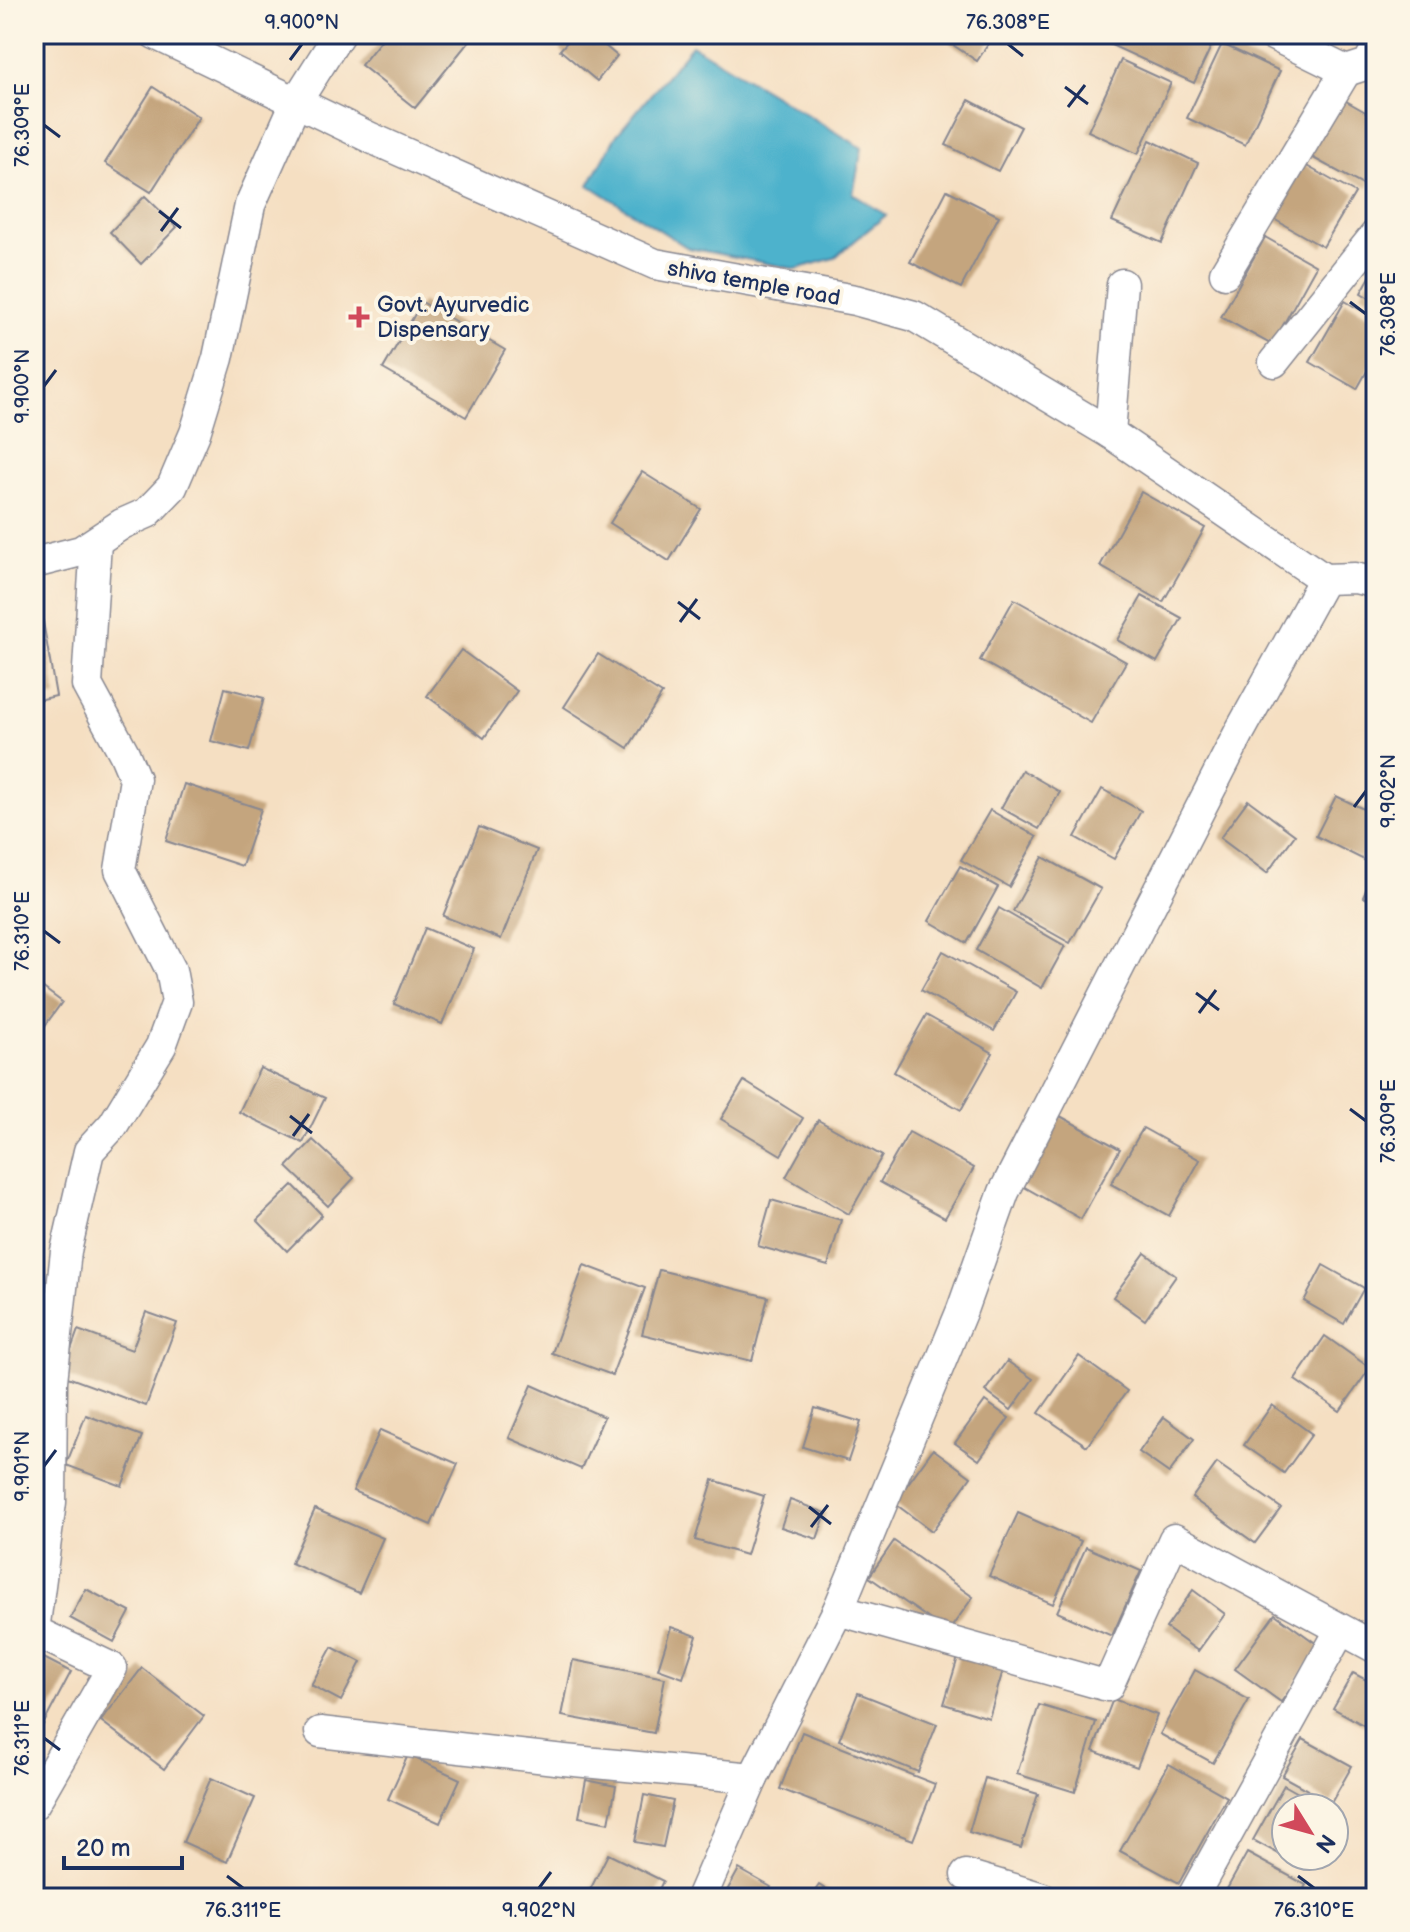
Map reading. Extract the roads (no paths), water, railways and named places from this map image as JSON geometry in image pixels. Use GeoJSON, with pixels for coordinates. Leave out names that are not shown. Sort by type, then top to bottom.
{"type":"FeatureCollection","features":[{"type":"Feature","properties":{"kind":"street","name":"shiva temple road"},"geometry":{"type":"LineString","coordinates":[[155,34],[385,145],[655,264],[855,300],[914,316],[1110,433],[1324,579]]}},
{"type":"Feature","properties":{"kind":"street"},"geometry":{"type":"LineString","coordinates":[[34,563],[81,551],[122,524],[147,513],[172,487],[195,433],[218,358],[250,205],[296,102],[339,34]]}},
{"type":"Feature","properties":{"kind":"street"},"geometry":{"type":"LineString","coordinates":[[1271,34],[1346,71]]}},
{"type":"Feature","properties":{"kind":"street"},"geometry":{"type":"LineString","coordinates":[[1225,273],[1346,71],[1368,64],[1376,49]]}},
{"type":"Feature","properties":{"kind":"street"},"geometry":{"type":"LineString","coordinates":[[1274,362],[1376,234]]}},
{"type":"Feature","properties":{"kind":"street"},"geometry":{"type":"LineString","coordinates":[[1110,433],[1122,284]]}},
{"type":"Feature","properties":{"kind":"street"},"geometry":{"type":"LineString","coordinates":[[34,1804],[112,1668],[34,1631],[51,1502],[52,1381],[66,1251],[89,1151],[113,1125],[161,1046],[177,1002],[171,970],[120,870],[135,779],[87,685],[96,542]]}},
{"type":"Feature","properties":{"kind":"street"},"geometry":{"type":"LineString","coordinates":[[701,1898],[753,1778],[838,1610],[962,1310],[1004,1192],[1234,744],[1324,579],[1355,578],[1376,583]]}},
{"type":"Feature","properties":{"kind":"street"},"geometry":{"type":"LineString","coordinates":[[838,1610],[1108,1686],[1174,1539],[1376,1648]]}},
{"type":"Feature","properties":{"kind":"street"},"geometry":{"type":"LineString","coordinates":[[1192,1898],[1340,1631]]}},
{"type":"Feature","properties":{"kind":"street"},"geometry":{"type":"LineString","coordinates":[[320,1732],[753,1778]]}},
{"type":"Feature","properties":{"kind":"street"},"geometry":{"type":"LineString","coordinates":[[966,1875],[1043,1898]]}},
{"type":"Feature","properties":{"kind":"water"},"geometry":{"type":"Polygon","coordinates":[[[692,45],[862,148],[853,194],[886,215],[834,258],[796,269],[688,248],[589,185],[616,136],[692,45]]]}},
{"type":"Feature","properties":{"kind":"place","name":"Govt. Ayurvedic Dispensary"},"geometry":{"type":"Point","coordinates":[359,317]}}]}
